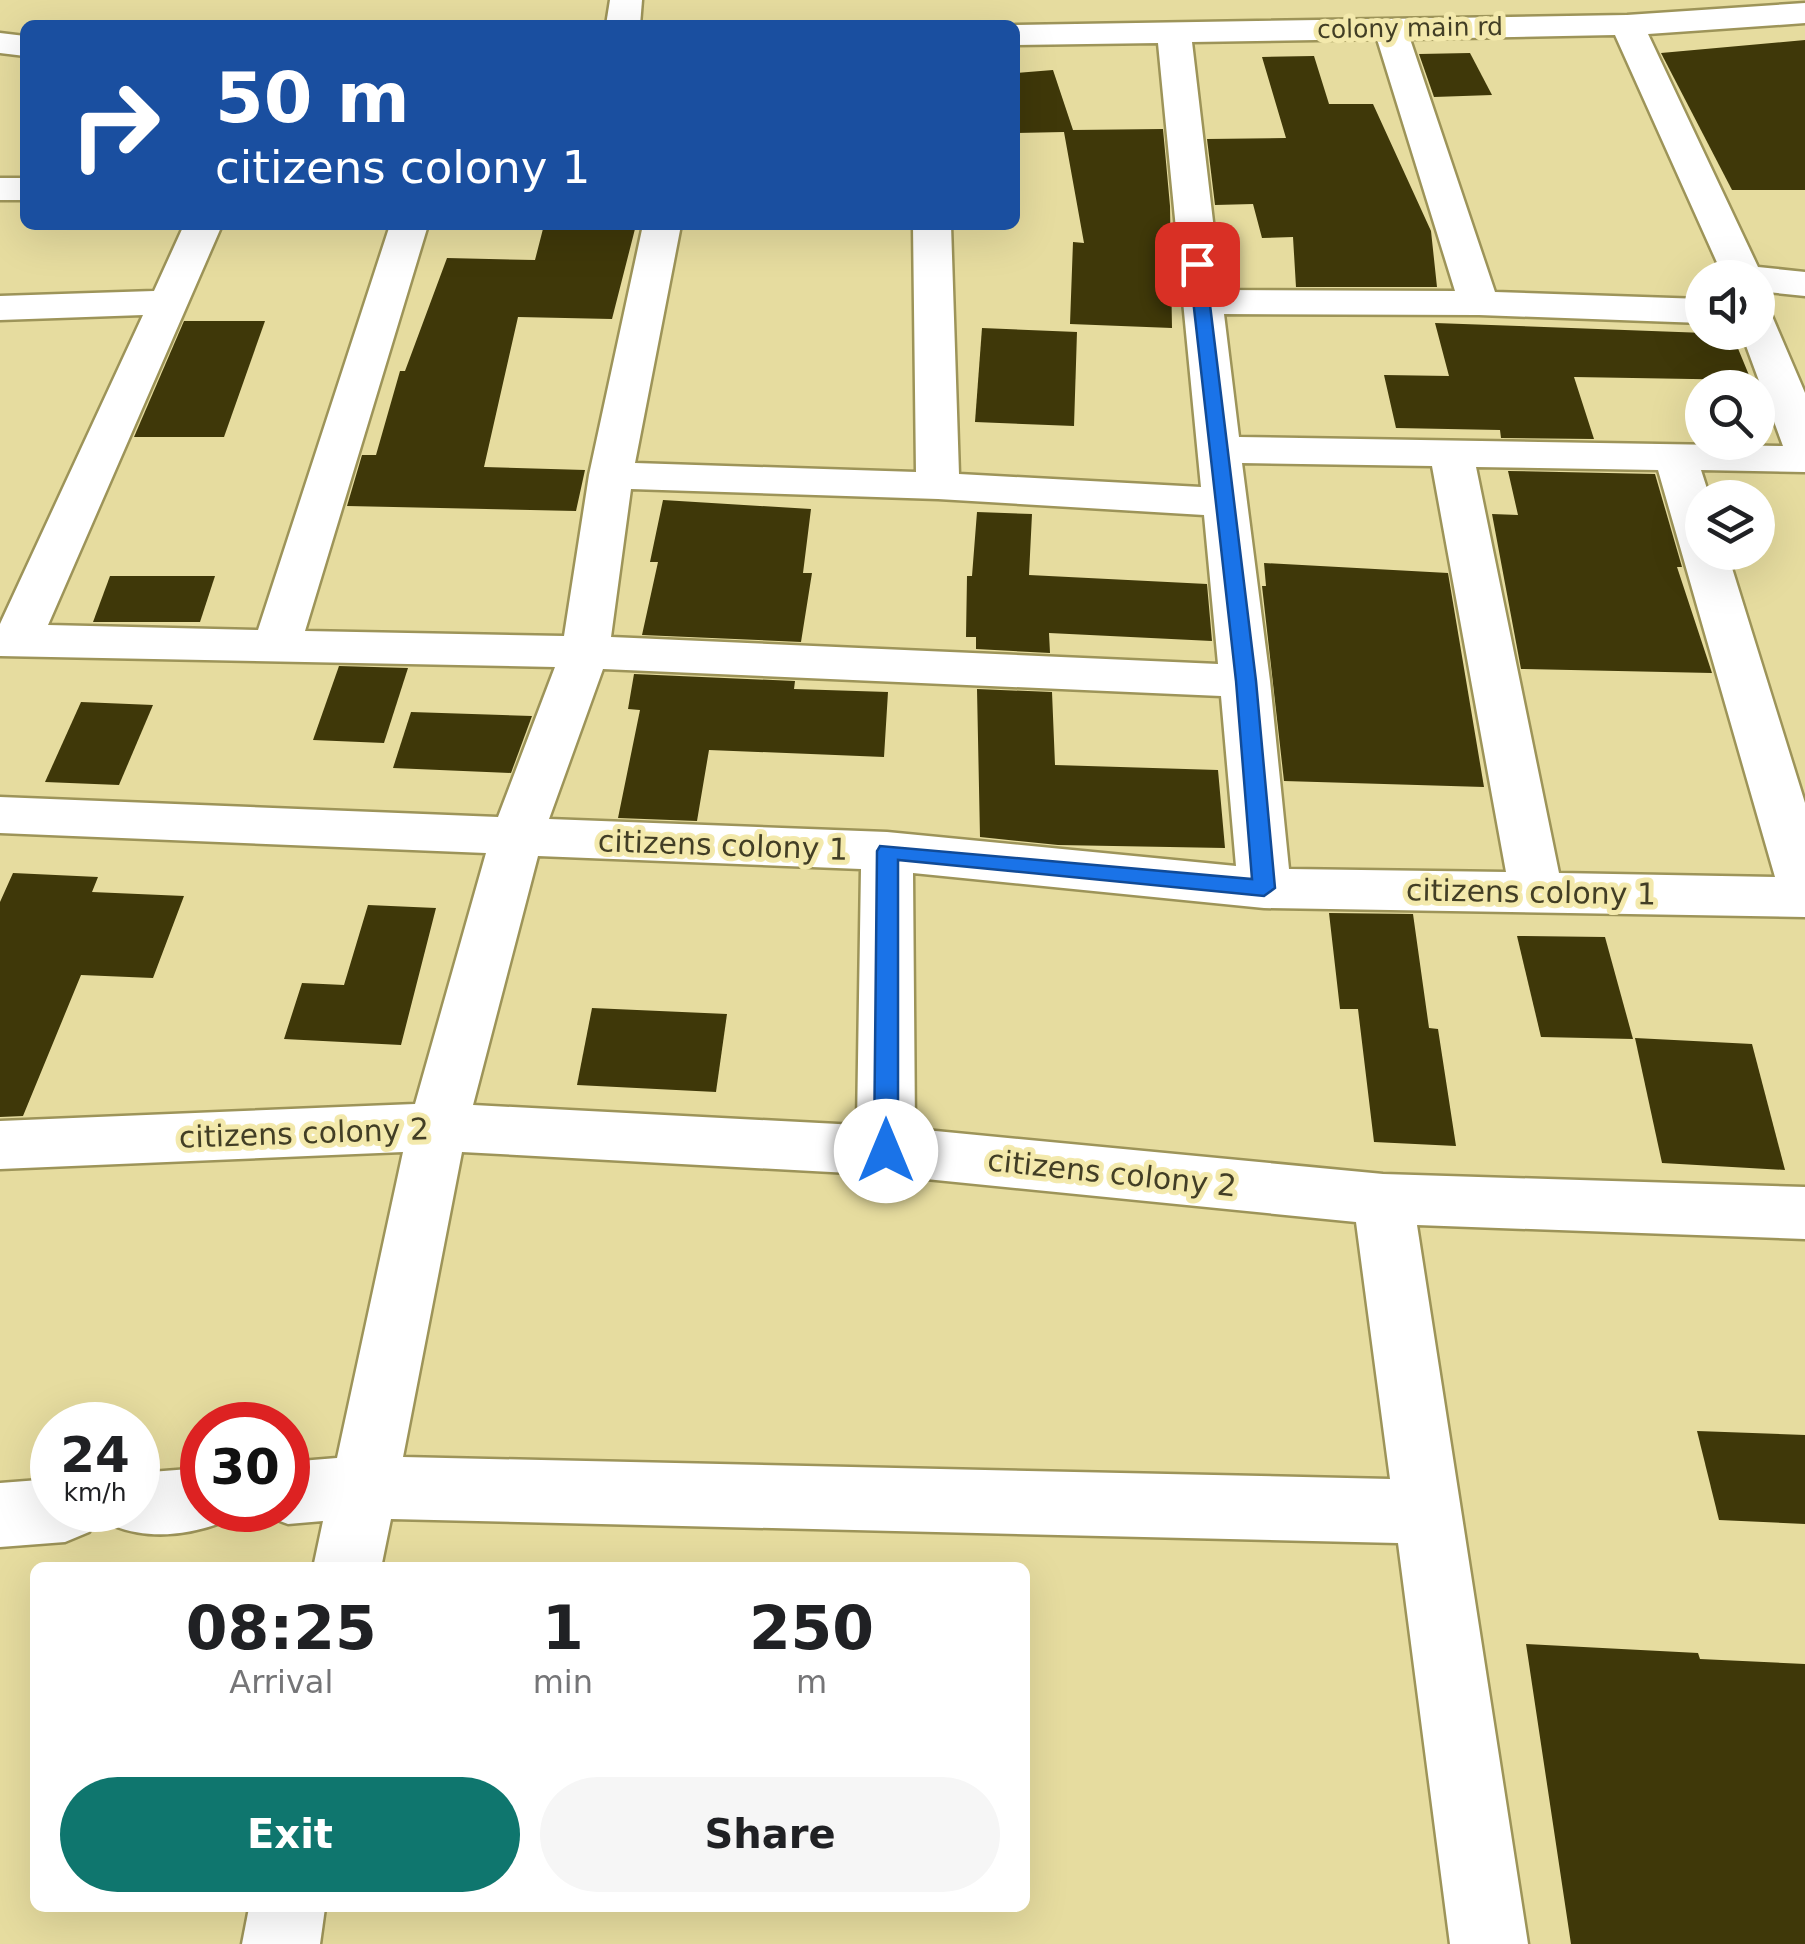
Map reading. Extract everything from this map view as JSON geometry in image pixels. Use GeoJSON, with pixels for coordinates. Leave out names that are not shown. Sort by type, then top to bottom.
{"type":"FeatureCollection","features":[{"type":"Feature","properties":{"kind":"street"},"geometry":{"type":"LineString","coordinates":[[1066,0],[1072,34]]}},
{"type":"Feature","properties":{"kind":"street","name":"colony main rd"},"geometry":{"type":"LineString","coordinates":[[1020,35],[1626,24],[1805,13]]}},
{"type":"Feature","properties":{"kind":"street"},"geometry":{"type":"LineString","coordinates":[[1626,24],[1736,260]]}},
{"type":"Feature","properties":{"kind":"street"},"geometry":{"type":"LineString","coordinates":[[1390,28],[1478,303]]}},
{"type":"Feature","properties":{"kind":"street"},"geometry":{"type":"LineString","coordinates":[[1174,32],[1216,450],[1246,681],[1264,888]]}},
{"type":"Feature","properties":{"kind":"street"},"geometry":{"type":"LineString","coordinates":[[202,230],[9,640],[585,652],[1246,681]]}},
{"type":"Feature","properties":{"kind":"street"},"geometry":{"type":"LineString","coordinates":[[277,644],[406,230]]}},
{"type":"Feature","properties":{"kind":"street"},"geometry":{"type":"LineString","coordinates":[[348,1562],[438,1127],[517,836],[585,652],[610,475],[661,230]]}},
{"type":"Feature","properties":{"kind":"street"},"geometry":{"type":"LineString","coordinates":[[932,230],[938,486]]}},
{"type":"Feature","properties":{"kind":"street"},"geometry":{"type":"LineString","coordinates":[[1775,281],[1805,284]]}},
{"type":"Feature","properties":{"kind":"street"},"geometry":{"type":"LineString","coordinates":[[0,308],[169,302]]}},
{"type":"Feature","properties":{"kind":"street"},"geometry":{"type":"LineString","coordinates":[[1201,302],[1478,303],[1685,310]]}},
{"type":"Feature","properties":{"kind":"street"},"geometry":{"type":"LineString","coordinates":[[1768,350],[1805,448]]}},
{"type":"Feature","properties":{"kind":"street"},"geometry":{"type":"LineString","coordinates":[[1216,450],[1805,459]]}},
{"type":"Feature","properties":{"kind":"street"},"geometry":{"type":"LineString","coordinates":[[1451,452],[1536,892]]}},
{"type":"Feature","properties":{"kind":"street"},"geometry":{"type":"LineString","coordinates":[[1675,455],[1685,489]]}},
{"type":"Feature","properties":{"kind":"street"},"geometry":{"type":"LineString","coordinates":[[610,475],[938,486],[1223,502]]}},
{"type":"Feature","properties":{"kind":"street"},"geometry":{"type":"LineString","coordinates":[[1709,570],[1805,888]]}},
{"type":"Feature","properties":{"kind":"street","name":"citizens colony 1"},"geometry":{"type":"LineString","coordinates":[[0,815],[888,851],[1264,888],[1805,897]]}},
{"type":"Feature","properties":{"kind":"street"},"geometry":{"type":"LineString","coordinates":[[886,1151],[888,851]]}},
{"type":"Feature","properties":{"kind":"street","name":"citizens colony 2"},"geometry":{"type":"LineString","coordinates":[[0,1146],[438,1127],[886,1151],[1384,1199],[1805,1213]]}},
{"type":"Feature","properties":{"kind":"street"},"geometry":{"type":"LineString","coordinates":[[1384,1199],[1489,1944]]}},
{"type":"Feature","properties":{"kind":"street"},"geometry":{"type":"LineString","coordinates":[[310,1491],[361,1487],[1430,1512]]}},
{"type":"Feature","properties":{"kind":"street"},"geometry":{"type":"LineString","coordinates":[[0,1515],[30,1513]]}},
{"type":"Feature","properties":{"kind":"street"},"geometry":{"type":"LineString","coordinates":[[281,1944],[286,1912]]}},
{"type":"Feature","properties":{"kind":"building"},"geometry":{"type":"Polygon","coordinates":[[[1805,40],[1805,190],[1732,190],[1661,53],[1805,40]]]}},
{"type":"Feature","properties":{"kind":"building"},"geometry":{"type":"Polygon","coordinates":[[[1470,53],[1492,95],[1434,97],[1419,54],[1470,53]]]}},
{"type":"Feature","properties":{"kind":"building"},"geometry":{"type":"Polygon","coordinates":[[[1314,56],[1329,104],[1373,104],[1431,231],[1437,287],[1296,287],[1293,237],[1262,238],[1253,204],[1215,205],[1207,139],[1286,138],[1262,57],[1314,56]]]}},
{"type":"Feature","properties":{"kind":"building"},"geometry":{"type":"Polygon","coordinates":[[[1053,70],[1073,130],[1163,129],[1170,206],[1172,328],[1070,324],[1073,242],[1084,243],[1064,132],[1020,133],[1020,73],[1053,70]]]}},
{"type":"Feature","properties":{"kind":"building"},"geometry":{"type":"Polygon","coordinates":[[[543,230],[635,230],[612,319],[518,317],[484,467],[585,470],[576,511],[347,506],[362,455],[376,455],[400,371],[405,371],[447,258],[535,260],[543,230]]]}},
{"type":"Feature","properties":{"kind":"building"},"geometry":{"type":"Polygon","coordinates":[[[184,321],[265,321],[224,437],[134,437],[184,321]]]}},
{"type":"Feature","properties":{"kind":"building"},"geometry":{"type":"Polygon","coordinates":[[[1435,323],[1685,332],[1685,350],[1739,350],[1747,370],[1685,370],[1685,379],[1574,377],[1594,439],[1501,438],[1500,430],[1396,428],[1384,375],[1449,376],[1435,323]]]}},
{"type":"Feature","properties":{"kind":"building"},"geometry":{"type":"Polygon","coordinates":[[[982,328],[1077,332],[1074,426],[975,422],[982,328]]]}},
{"type":"Feature","properties":{"kind":"building"},"geometry":{"type":"Polygon","coordinates":[[[1508,471],[1655,474],[1682,567],[1677,567],[1712,673],[1521,669],[1492,514],[1518,515],[1508,471]]]}},
{"type":"Feature","properties":{"kind":"building"},"geometry":{"type":"Polygon","coordinates":[[[663,500],[811,509],[803,573],[812,573],[801,642],[642,635],[658,562],[650,562],[663,500]]]}},
{"type":"Feature","properties":{"kind":"building"},"geometry":{"type":"Polygon","coordinates":[[[977,512],[1032,514],[1029,575],[1207,584],[1212,641],[1049,633],[1050,653],[976,649],[976,637],[966,637],[967,576],[972,576],[977,512]]]}},
{"type":"Feature","properties":{"kind":"building"},"geometry":{"type":"Polygon","coordinates":[[[1264,563],[1448,573],[1484,787],[1284,781],[1262,586],[1266,586],[1264,563]]]}},
{"type":"Feature","properties":{"kind":"building"},"geometry":{"type":"Polygon","coordinates":[[[110,576],[215,576],[200,622],[93,622],[110,576]]]}},
{"type":"Feature","properties":{"kind":"building"},"geometry":{"type":"Polygon","coordinates":[[[339,666],[408,668],[384,743],[313,740],[339,666]]]}},
{"type":"Feature","properties":{"kind":"building"},"geometry":{"type":"Polygon","coordinates":[[[634,674],[795,681],[794,689],[888,692],[884,757],[709,750],[697,821],[618,818],[640,710],[628,709],[634,674]]]}},
{"type":"Feature","properties":{"kind":"building"},"geometry":{"type":"Polygon","coordinates":[[[977,689],[1052,692],[1055,765],[1218,770],[1225,848],[1058,845],[980,837],[977,689]]]}},
{"type":"Feature","properties":{"kind":"building"},"geometry":{"type":"Polygon","coordinates":[[[81,702],[153,705],[119,785],[45,782],[81,702]]]}},
{"type":"Feature","properties":{"kind":"building"},"geometry":{"type":"Polygon","coordinates":[[[411,712],[532,716],[511,773],[393,768],[411,712]]]}},
{"type":"Feature","properties":{"kind":"building"},"geometry":{"type":"Polygon","coordinates":[[[13,873],[98,877],[92,892],[184,896],[153,978],[81,975],[23,1116],[0,1117],[0,902],[13,873]]]}},
{"type":"Feature","properties":{"kind":"building"},"geometry":{"type":"Polygon","coordinates":[[[368,905],[436,908],[401,1045],[284,1039],[302,983],[344,985],[368,905]]]}},
{"type":"Feature","properties":{"kind":"building"},"geometry":{"type":"Polygon","coordinates":[[[1329,913],[1413,914],[1429,1028],[1438,1029],[1456,1146],[1374,1142],[1358,1009],[1340,1009],[1329,913]]]}},
{"type":"Feature","properties":{"kind":"building"},"geometry":{"type":"Polygon","coordinates":[[[1517,936],[1605,937],[1633,1039],[1541,1037],[1517,936]]]}},
{"type":"Feature","properties":{"kind":"building"},"geometry":{"type":"Polygon","coordinates":[[[592,1008],[727,1014],[716,1092],[577,1085],[592,1008]]]}},
{"type":"Feature","properties":{"kind":"building"},"geometry":{"type":"Polygon","coordinates":[[[1635,1038],[1752,1044],[1785,1170],[1662,1163],[1635,1038]]]}},
{"type":"Feature","properties":{"kind":"building"},"geometry":{"type":"Polygon","coordinates":[[[1697,1431],[1805,1435],[1805,1524],[1719,1520],[1697,1431]]]}},
{"type":"Feature","properties":{"kind":"building"},"geometry":{"type":"Polygon","coordinates":[[[1526,1644],[1698,1653],[1700,1659],[1805,1664],[1805,1944],[1571,1944],[1526,1644]]]}},
{"type":"Feature","properties":{"kind":"route"},"geometry":{"type":"LineString","coordinates":[[886,1151],[888,851],[1264,888],[1246,681],[1197,264]]}}]}
